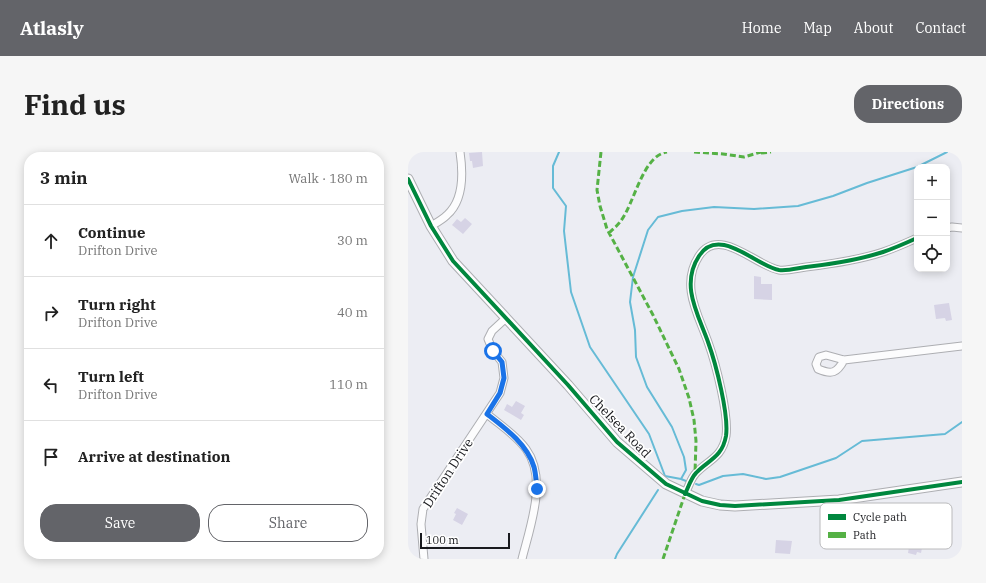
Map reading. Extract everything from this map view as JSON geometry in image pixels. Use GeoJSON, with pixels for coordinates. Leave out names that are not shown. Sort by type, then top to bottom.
{"type":"FeatureCollection","features":[{"type":"Feature","properties":{"kind":"street"},"geometry":{"type":"LineString","coordinates":[[431,226],[448,215],[461,189],[462,169],[460,152]]}},
{"type":"Feature","properties":{"kind":"street","name":"Chelsea Road"},"geometry":{"type":"LineString","coordinates":[[408,179],[431,226],[453,261],[505,319],[568,385],[618,442],[666,484],[702,501],[720,505],[735,506],[840,500],[962,482]]}},
{"type":"Feature","properties":{"kind":"street"},"geometry":{"type":"LineString","coordinates":[[950,227],[962,228]]}},
{"type":"Feature","properties":{"kind":"street"},"geometry":{"type":"LineString","coordinates":[[685,494],[695,473],[715,459],[726,438],[723,404],[715,367],[692,299],[690,283],[693,270],[699,256],[706,248],[719,244],[731,246],[769,267],[781,270],[830,264],[883,252],[914,239]]}},
{"type":"Feature","properties":{"kind":"street","name":"Drifton Drive"},"geometry":{"type":"LineString","coordinates":[[424,559],[421,524],[423,509],[500,393],[504,378],[502,362],[493,351],[488,339],[492,331],[505,319]]}},
{"type":"Feature","properties":{"kind":"street"},"geometry":{"type":"LineString","coordinates":[[844,360],[962,346]]}},
{"type":"Feature","properties":{"kind":"street"},"geometry":{"type":"LineString","coordinates":[[487,414],[526,450],[534,468],[537,489],[522,559]]}},
{"type":"Feature","properties":{"kind":"building"},"geometry":{"type":"Polygon","coordinates":[[[482,152],[483,166],[473,168],[469,153],[482,152]]]}},
{"type":"Feature","properties":{"kind":"building"},"geometry":{"type":"Polygon","coordinates":[[[465,218],[472,224],[463,234],[452,225],[457,219],[461,222],[465,218]]]}},
{"type":"Feature","properties":{"kind":"building"},"geometry":{"type":"Polygon","coordinates":[[[754,276],[761,277],[761,284],[772,284],[772,300],[754,299],[754,276]]]}},
{"type":"Feature","properties":{"kind":"building"},"geometry":{"type":"Polygon","coordinates":[[[949,303],[952,320],[946,321],[945,318],[936,319],[934,305],[949,303]]]}},
{"type":"Feature","properties":{"kind":"building"},"geometry":{"type":"Polygon","coordinates":[[[516,401],[525,406],[521,413],[524,415],[521,420],[504,410],[507,404],[512,407],[516,401]]]}},
{"type":"Feature","properties":{"kind":"building"},"geometry":{"type":"Polygon","coordinates":[[[457,508],[468,514],[462,525],[453,520],[456,514],[454,513],[457,508]]]}},
{"type":"Feature","properties":{"kind":"building"},"geometry":{"type":"Polygon","coordinates":[[[776,540],[792,541],[790,554],[775,553],[776,540]]]}},
{"type":"Feature","properties":{"kind":"building"},"geometry":{"type":"Polygon","coordinates":[[[909,549],[922,549],[921,553],[917,552],[916,555],[908,553],[909,549]]]}},
{"type":"Feature","properties":{"kind":"waterway"},"geometry":{"type":"LineString","coordinates":[[559,152],[553,166],[553,188],[566,206],[564,231],[571,292],[590,347],[649,434],[665,476],[681,479],[686,470],[684,457],[672,427],[647,387],[636,357],[635,330],[630,302],[633,277],[648,230],[658,217],[682,211],[714,207],[754,209],[798,206],[833,196],[914,168]]}},
{"type":"Feature","properties":{"kind":"waterway"},"geometry":{"type":"LineString","coordinates":[[923,164],[947,152]]}},
{"type":"Feature","properties":{"kind":"waterway"},"geometry":{"type":"LineString","coordinates":[[696,484],[699,485],[723,476],[743,474],[766,479],[780,477],[836,458],[862,441],[945,434],[962,422]]}},
{"type":"Feature","properties":{"kind":"waterway"},"geometry":{"type":"LineString","coordinates":[[681,479],[686,481]]}},
{"type":"Feature","properties":{"kind":"waterway"},"geometry":{"type":"LineString","coordinates":[[615,559],[658,490]]}},
{"type":"Feature","properties":{"kind":"marked path"},"geometry":{"type":"LineString","coordinates":[[601,152],[597,190],[600,206],[607,229],[653,315],[679,369],[689,398],[694,420],[696,441],[695,473]]}},
{"type":"Feature","properties":{"kind":"marked path"},"geometry":{"type":"LineString","coordinates":[[609,233],[619,223],[625,214],[640,181],[651,162],[658,155],[667,152]]}},
{"type":"Feature","properties":{"kind":"marked path"},"geometry":{"type":"LineString","coordinates":[[694,152],[744,157],[761,152]]}},
{"type":"Feature","properties":{"kind":"marked path"},"geometry":{"type":"LineString","coordinates":[[761,153],[771,152]]}},
{"type":"Feature","properties":{"kind":"marked path"},"geometry":{"type":"LineString","coordinates":[[663,559],[685,494]]}},
{"type":"Feature","properties":{"kind":"cycle path"},"geometry":{"type":"LineString","coordinates":[[408,179],[431,226],[453,261],[568,385],[617,442],[666,484],[702,501],[720,505],[735,506],[839,500],[962,482]]}},
{"type":"Feature","properties":{"kind":"cycle path"},"geometry":{"type":"LineString","coordinates":[[685,494],[694,475],[718,454],[726,436],[726,416],[715,363],[696,310],[691,289],[691,278],[699,256],[707,248],[717,245],[727,246],[738,250],[770,267],[779,270],[786,270],[835,263],[874,255],[914,239]]}},
{"type":"Feature","properties":{"kind":"route"},"geometry":{"type":"LineString","coordinates":[[493,351],[502,362],[504,378],[500,393],[487,414],[526,450],[534,468],[537,489]]}}]}
